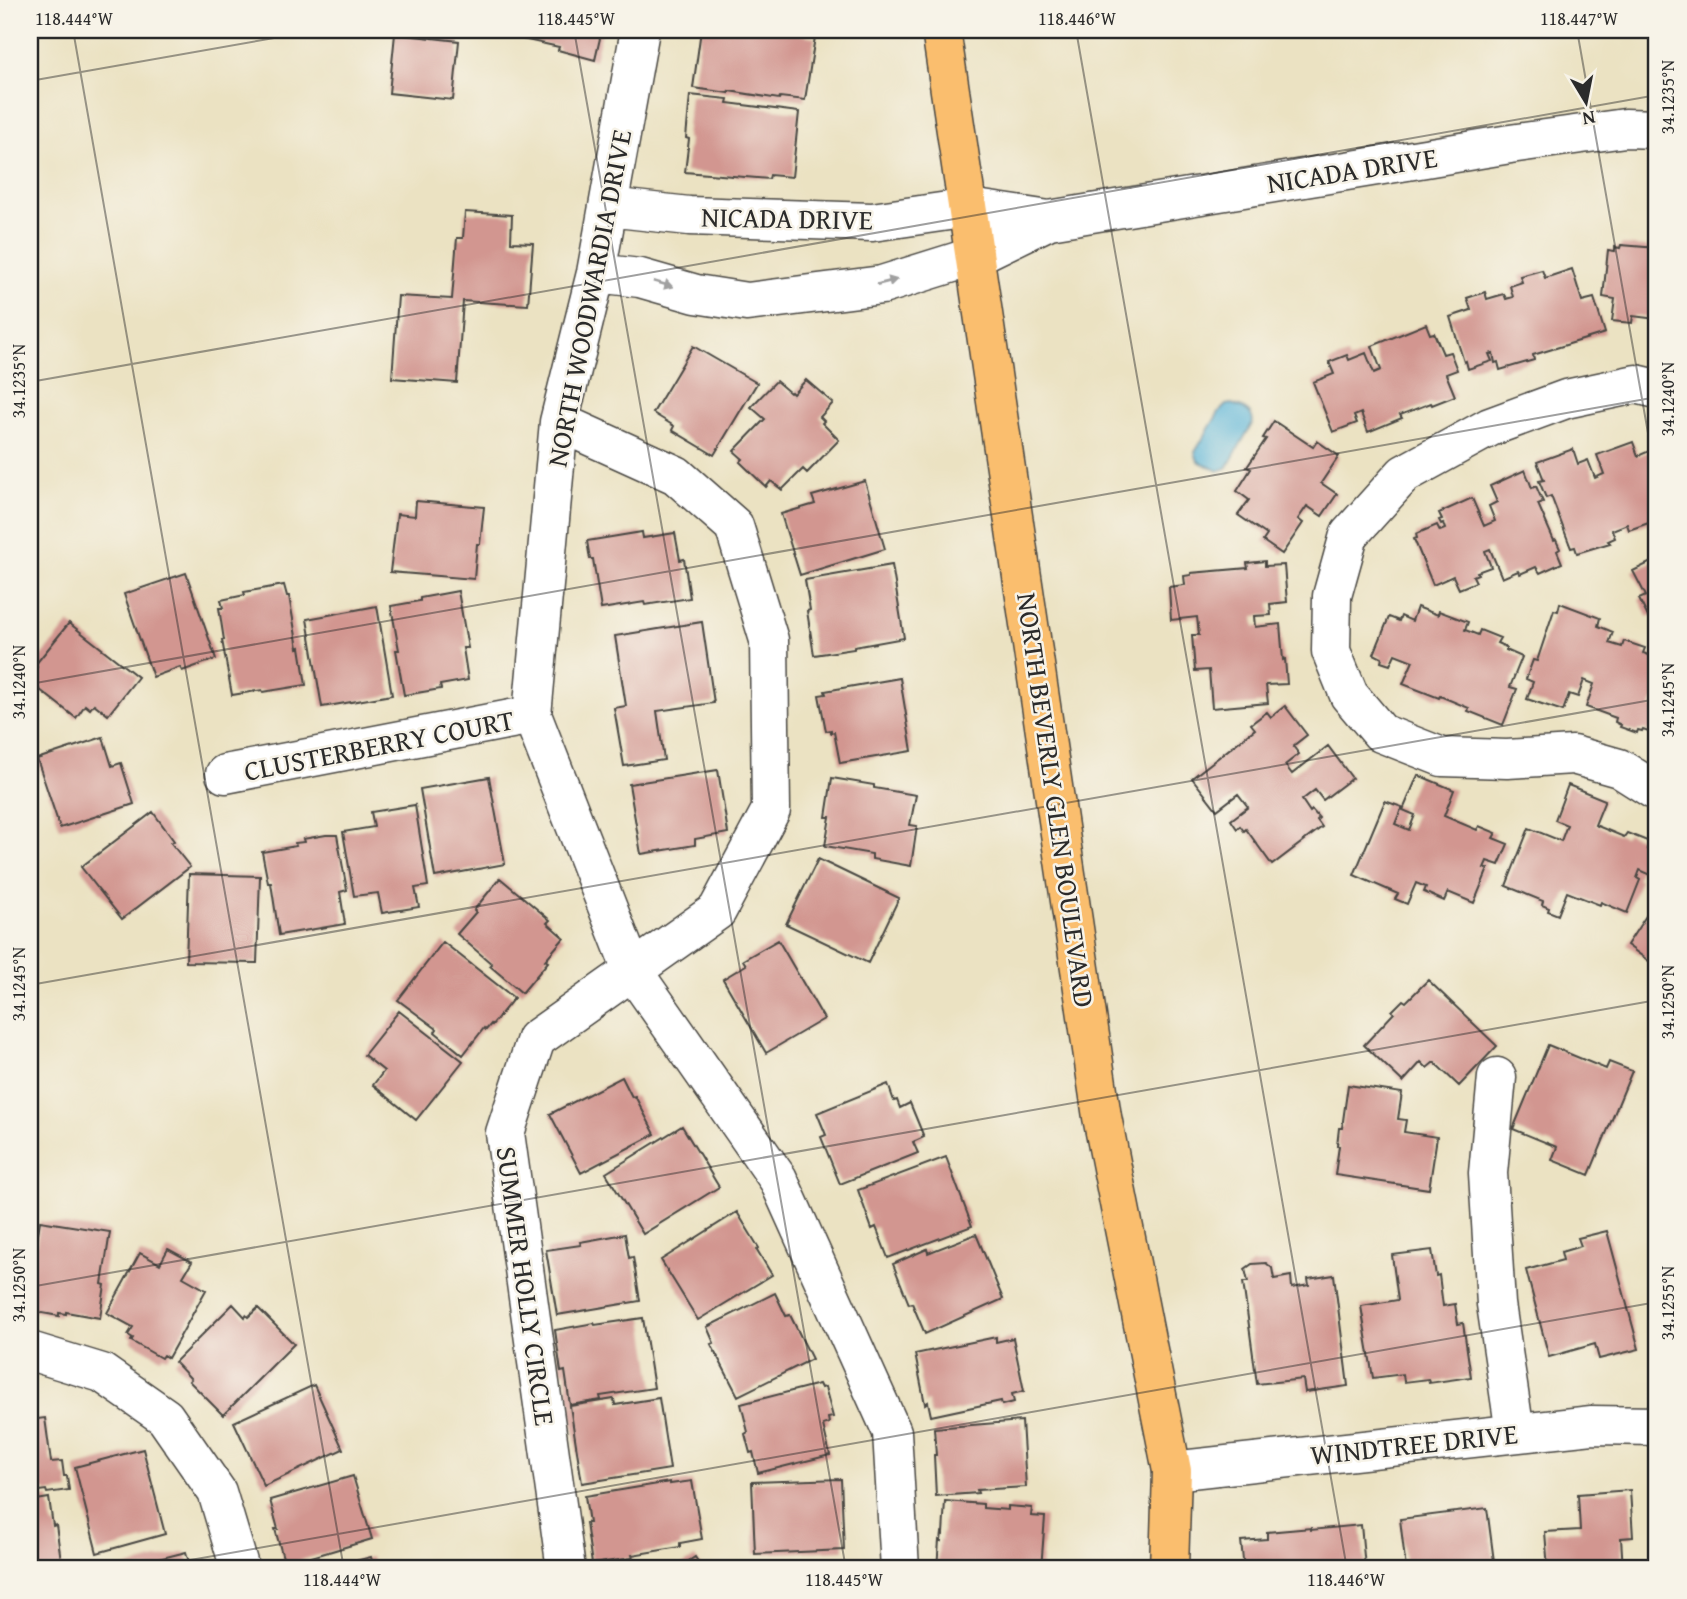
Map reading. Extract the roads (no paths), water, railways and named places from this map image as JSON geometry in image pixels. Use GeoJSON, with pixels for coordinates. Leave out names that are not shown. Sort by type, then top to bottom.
{"type":"FeatureCollection","features":[{"type":"Feature","properties":{"kind":"main road","name":"NORTH BEVERLY GLEN BOULEVARD"},"geometry":{"type":"LineString","coordinates":[[941,30],[1102,1117],[1172,1471],[1169,1569]]}},
{"type":"Feature","properties":{"kind":"street","name":"NORTH WOODWARDIA DRIVE"},"geometry":{"type":"LineString","coordinates":[[640,30],[596,273],[559,422],[532,715],[632,970],[778,1179],[892,1432],[900,1569]]}},
{"type":"Feature","properties":{"kind":"street","name":"NICADA DRIVE"},"geometry":{"type":"LineString","coordinates":[[596,273],[640,278],[696,294],[747,302],[882,285],[975,256],[1049,220],[1523,142],[1625,128],[1657,129]]}},
{"type":"Feature","properties":{"kind":"street","name":"NICADA DRIVE"},"geometry":{"type":"LineString","coordinates":[[608,208],[689,216],[872,222],[969,208],[1049,220]]}},
{"type":"Feature","properties":{"kind":"street"},"geometry":{"type":"LineString","coordinates":[[1657,389],[1636,384],[1566,399],[1490,426],[1404,474],[1349,535],[1332,596],[1331,651],[1349,695],[1381,733],[1442,757],[1507,759],[1573,755],[1619,768],[1657,792]]}},
{"type":"Feature","properties":{"kind":"street","name":"SUMMER HOLLY CIRCLE"},"geometry":{"type":"LineString","coordinates":[[559,422],[676,475],[734,526],[769,640],[771,810],[717,911],[536,1039],[505,1133],[566,1569]]}},
{"type":"Feature","properties":{"kind":"street","name":"CLUSTERBERRY COURT"},"geometry":{"type":"LineString","coordinates":[[225,774],[532,715]]}},
{"type":"Feature","properties":{"kind":"street"},"geometry":{"type":"LineString","coordinates":[[1497,1077],[1488,1173],[1496,1304],[1515,1433]]}},
{"type":"Feature","properties":{"kind":"street"},"geometry":{"type":"LineString","coordinates":[[30,1351],[102,1373],[165,1417],[217,1492],[240,1569]]}},
{"type":"Feature","properties":{"kind":"street","name":"WINDTREE DRIVE"},"geometry":{"type":"LineString","coordinates":[[1172,1471],[1592,1424],[1657,1426]]}},
{"type":"Feature","properties":{"kind":"water"},"geometry":{"type":"Polygon","coordinates":[[[1232,404],[1249,412],[1253,422],[1227,468],[1218,471],[1198,461],[1195,452],[1219,412],[1226,405],[1232,404]]]}}]}
